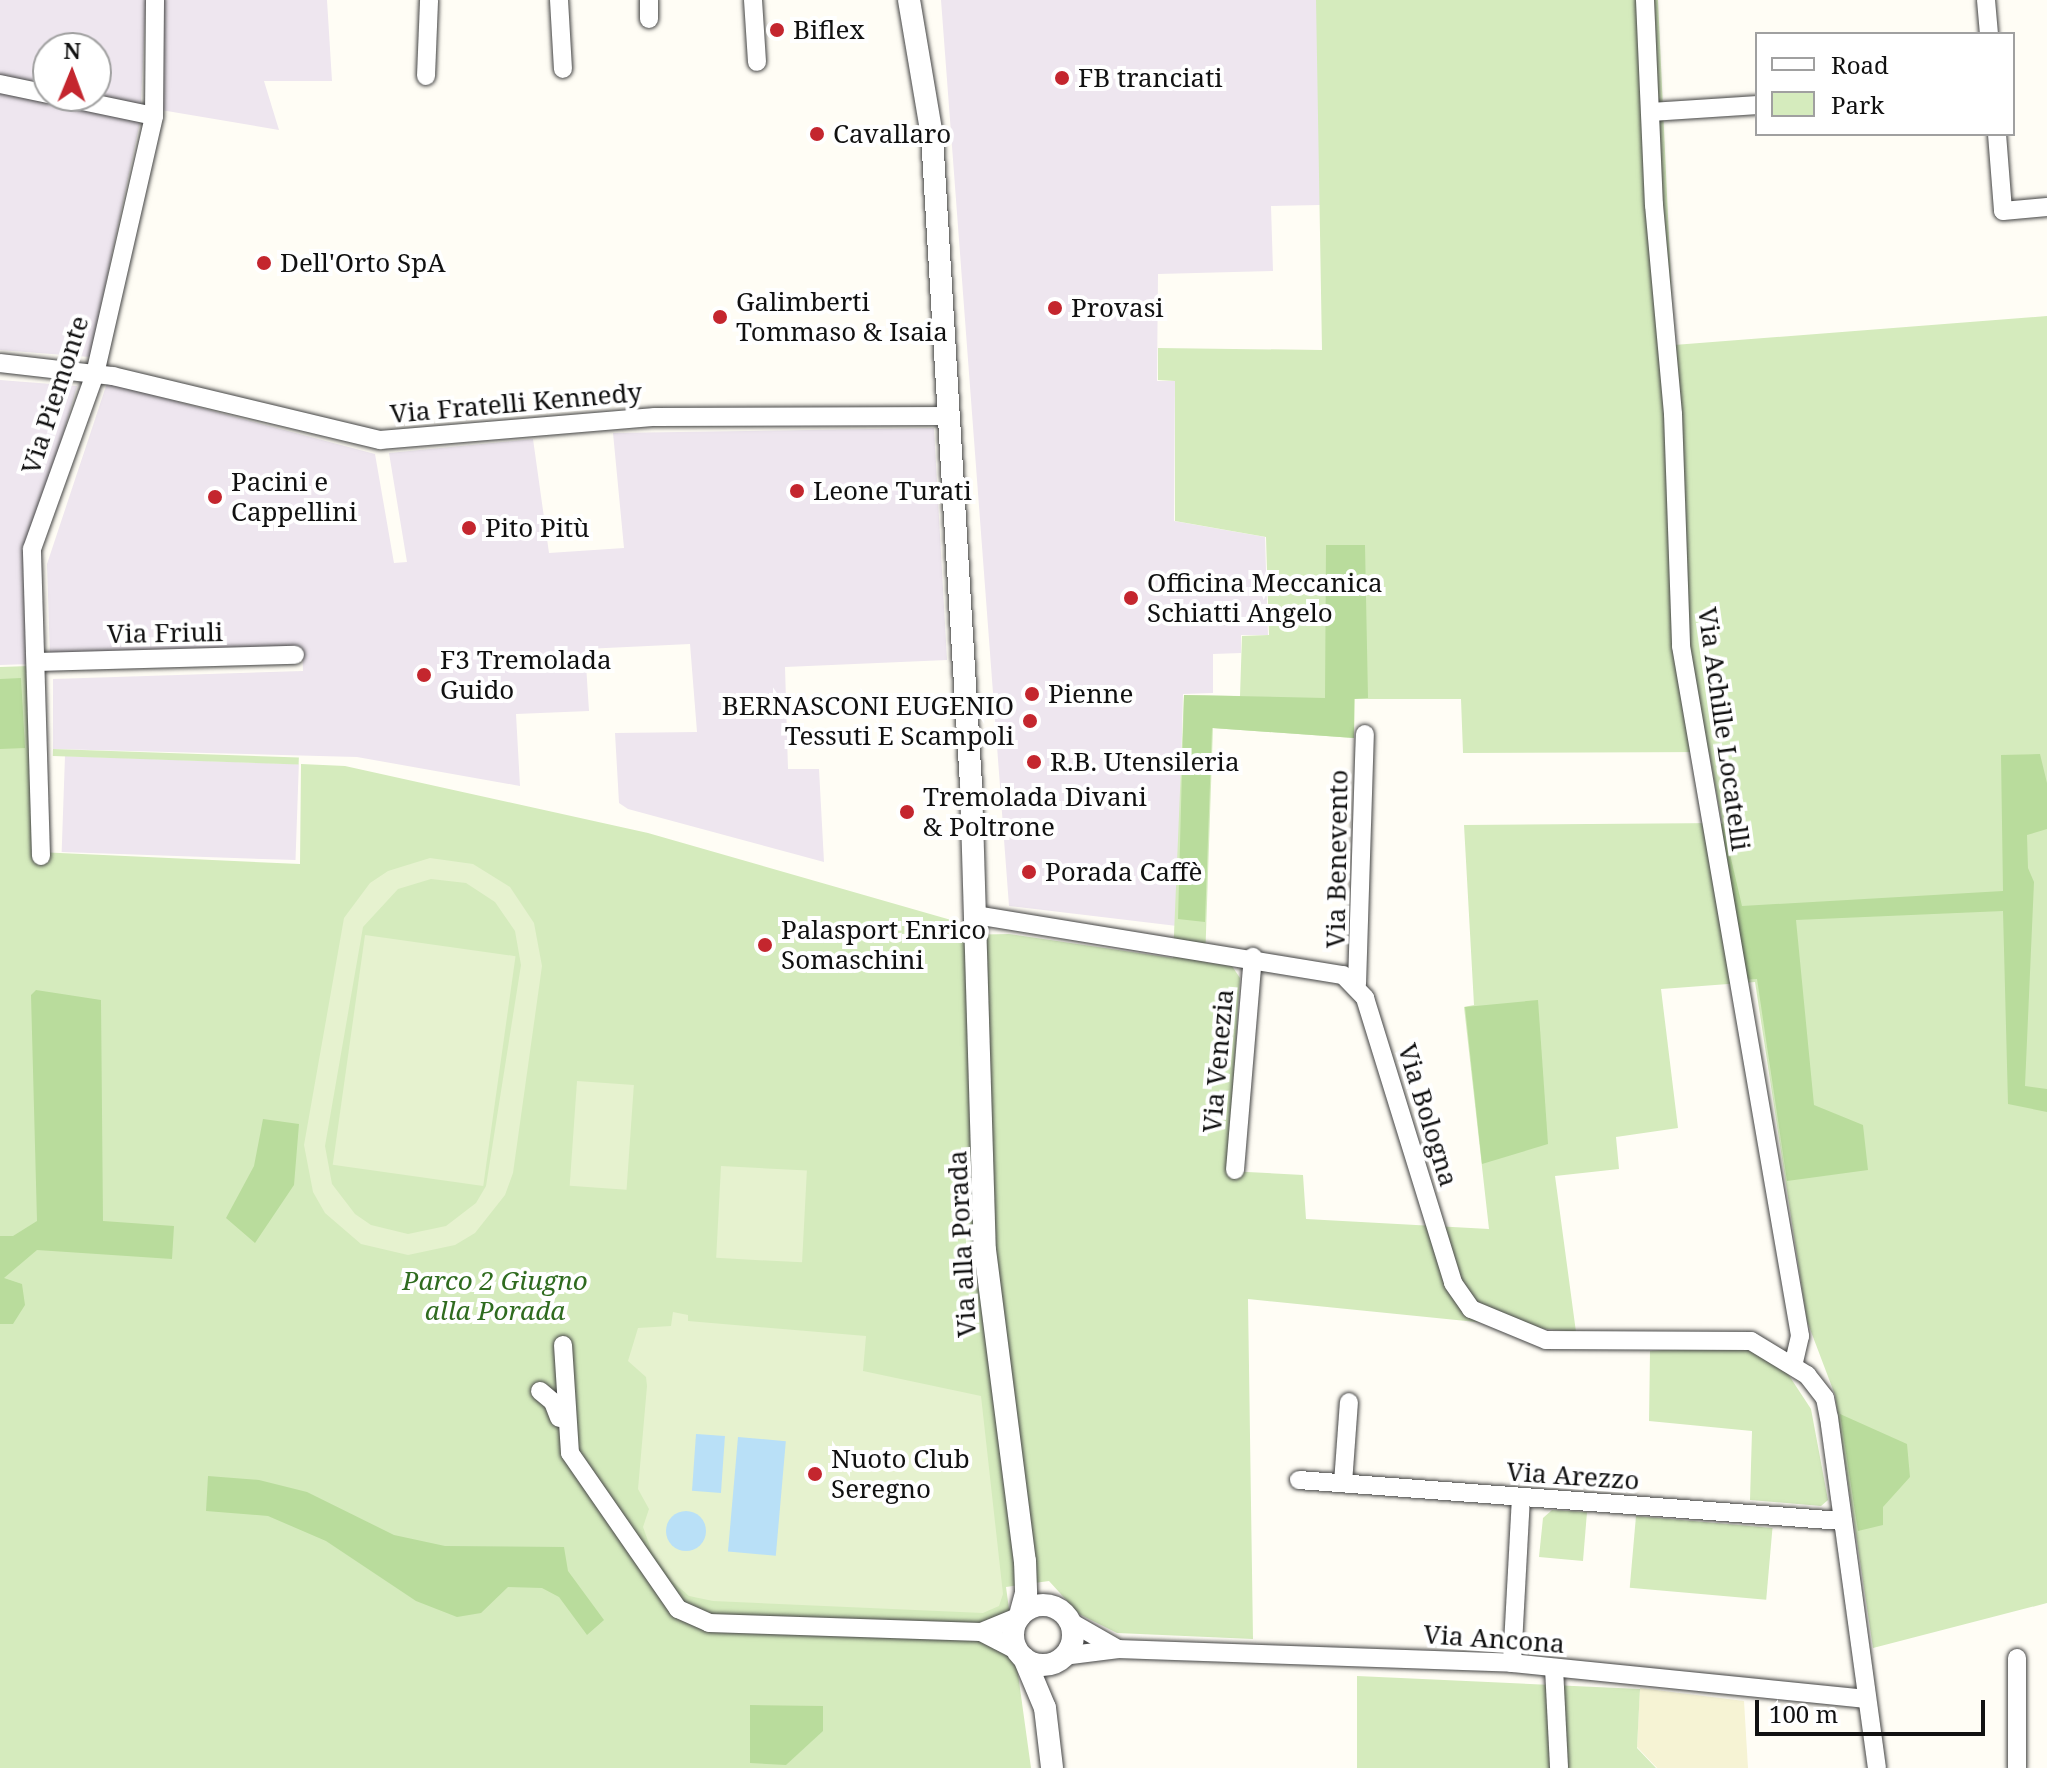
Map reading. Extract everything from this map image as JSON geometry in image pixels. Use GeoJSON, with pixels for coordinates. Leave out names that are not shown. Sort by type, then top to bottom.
{"type":"FeatureCollection","features":[{"type":"Feature","properties":{"kind":"street","name":"Via Piemonte"},"geometry":{"type":"LineString","coordinates":[[41,856],[32,549],[95,374],[154,116],[155,0]]}},
{"type":"Feature","properties":{"kind":"street"},"geometry":{"type":"LineString","coordinates":[[426,76],[429,0]]}},
{"type":"Feature","properties":{"kind":"street"},"geometry":{"type":"LineString","coordinates":[[559,0],[563,69]]}},
{"type":"Feature","properties":{"kind":"street"},"geometry":{"type":"LineString","coordinates":[[753,0],[757,62]]}},
{"type":"Feature","properties":{"kind":"street","name":"Via alla Porada"},"geometry":{"type":"LineString","coordinates":[[909,0],[932,136],[976,918],[985,1250],[1025,1561],[1026,1593],[1020,1616]]}},
{"type":"Feature","properties":{"kind":"street","name":"Via Achille Locatelli"},"geometry":{"type":"LineString","coordinates":[[1645,0],[1673,414],[1681,646],[1800,1336],[1794,1362]]}},
{"type":"Feature","properties":{"kind":"street"},"geometry":{"type":"LineString","coordinates":[[1986,0],[1989,32]]}},
{"type":"Feature","properties":{"kind":"street"},"geometry":{"type":"LineString","coordinates":[[0,84],[32,91]]}},
{"type":"Feature","properties":{"kind":"street"},"geometry":{"type":"LineString","coordinates":[[1652,112],[1755,105]]}},
{"type":"Feature","properties":{"kind":"street"},"geometry":{"type":"LineString","coordinates":[[112,107],[154,116]]}},
{"type":"Feature","properties":{"kind":"street"},"geometry":{"type":"LineString","coordinates":[[1997,136],[2003,211],[2047,207]]}},
{"type":"Feature","properties":{"kind":"street","name":"Via Fratelli Kennedy"},"geometry":{"type":"LineString","coordinates":[[0,363],[95,374],[380,440],[655,417],[948,416]]}},
{"type":"Feature","properties":{"kind":"street","name":"Via Friuli"},"geometry":{"type":"LineString","coordinates":[[37,662],[295,655]]}},
{"type":"Feature","properties":{"kind":"street","name":"Via Benevento"},"geometry":{"type":"LineString","coordinates":[[1357,984],[1365,734]]}},
{"type":"Feature","properties":{"kind":"street"},"geometry":{"type":"LineString","coordinates":[[976,918],[1253,957],[1330,971],[1357,984]]}},
{"type":"Feature","properties":{"kind":"street","name":"Via Venezia"},"geometry":{"type":"LineString","coordinates":[[1235,1170],[1253,957]]}},
{"type":"Feature","properties":{"kind":"street","name":"Via Bologna"},"geometry":{"type":"LineString","coordinates":[[1357,984],[1453,1283],[1471,1309],[1546,1340],[1582,1343],[1728,1337],[1761,1345],[1794,1362]]}},
{"type":"Feature","properties":{"kind":"street"},"geometry":{"type":"LineString","coordinates":[[563,1345],[566,1440]]}},
{"type":"Feature","properties":{"kind":"street"},"geometry":{"type":"LineString","coordinates":[[1794,1362],[1825,1398],[1877,1768]]}},
{"type":"Feature","properties":{"kind":"street"},"geometry":{"type":"LineString","coordinates":[[540,1391],[553,1402],[566,1440],[598,1498],[678,1609],[709,1623],[981,1632],[1039,1605],[1064,1616],[1073,1635],[1060,1659],[1045,1708]]}},
{"type":"Feature","properties":{"kind":"street"},"geometry":{"type":"LineString","coordinates":[[1343,1483],[1349,1402]]}},
{"type":"Feature","properties":{"kind":"street","name":"Via Arezzo"},"geometry":{"type":"LineString","coordinates":[[1299,1480],[1842,1521]]}},
{"type":"Feature","properties":{"kind":"street"},"geometry":{"type":"LineString","coordinates":[[1512,1663],[1521,1499]]}},
{"type":"Feature","properties":{"kind":"street","name":"Via alla Porada"},"geometry":{"type":"LineString","coordinates":[[1025,1561],[1064,1616]]}},
{"type":"Feature","properties":{"kind":"street"},"geometry":{"type":"LineString","coordinates":[[1020,1616],[1013,1633],[1045,1708],[1052,1768]]}},
{"type":"Feature","properties":{"kind":"street","name":"Via Ancona"},"geometry":{"type":"LineString","coordinates":[[1064,1616],[1119,1649]]}},
{"type":"Feature","properties":{"kind":"street"},"geometry":{"type":"LineString","coordinates":[[981,1632],[1041,1665],[1060,1659]]}},
{"type":"Feature","properties":{"kind":"street","name":"Via Ancona"},"geometry":{"type":"LineString","coordinates":[[1060,1659],[1119,1649],[1512,1663],[1865,1699]]}},
{"type":"Feature","properties":{"kind":"street"},"geometry":{"type":"LineString","coordinates":[[2017,1658],[2017,1768]]}},
{"type":"Feature","properties":{"kind":"street"},"geometry":{"type":"LineString","coordinates":[[1554,1668],[1559,1768]]}},
{"type":"Feature","properties":{"kind":"shaded area"},"geometry":{"type":"Polygon","coordinates":[[[0,0],[146,0],[140,122],[90,357],[0,350],[0,0]]]}},
{"type":"Feature","properties":{"kind":"shaded area"},"geometry":{"type":"Polygon","coordinates":[[[162,0],[327,0],[332,81],[264,81],[279,130],[161,110],[162,0]]]}},
{"type":"Feature","properties":{"kind":"shaded area"},"geometry":{"type":"Polygon","coordinates":[[[941,0],[1361,0],[1369,204],[1271,206],[1273,271],[1158,274],[1157,381],[1175,381],[1174,521],[1265,537],[1268,635],[1241,635],[1241,653],[1213,654],[1213,693],[1183,694],[1177,926],[1009,906],[941,0]]]}},
{"type":"Feature","properties":{"kind":"shaded area"},"geometry":{"type":"Polygon","coordinates":[[[0,380],[77,386],[28,556],[30,664],[0,665],[0,380]]]}},
{"type":"Feature","properties":{"kind":"shaded area"},"geometry":{"type":"Polygon","coordinates":[[[107,383],[375,454],[394,563],[407,562],[389,453],[533,439],[549,553],[624,548],[613,433],[934,428],[947,660],[785,667],[788,769],[819,769],[824,862],[628,809],[619,803],[615,733],[697,732],[690,644],[585,649],[589,711],[516,714],[520,786],[357,757],[53,749],[53,679],[303,671],[302,648],[50,656],[47,564],[107,383]]]}},
{"type":"Feature","properties":{"kind":"shaded area"},"geometry":{"type":"Polygon","coordinates":[[[65,756],[299,764],[296,860],[62,852],[65,756]]]}},
{"type":"Feature","properties":{"kind":"shaded area"},"geometry":{"type":"Polygon","coordinates":[[[1640,1688],[1744,1701],[1748,1768],[1657,1768],[1637,1747],[1640,1688]]]}},
{"type":"Feature","properties":{"kind":"green space","name":"Parco 2 Giugno alla Porada"},"geometry":{"type":"Polygon","coordinates":[[[1316,0],[1658,0],[1674,345],[2047,316],[2047,1603],[1873,1648],[1835,1395],[1807,1321],[1755,982],[1661,989],[1678,1128],[1616,1137],[1619,1169],[1555,1176],[1576,1332],[1248,1299],[1253,1639],[1117,1633],[1079,1614],[1049,1581],[1006,1587],[1031,1768],[0,1768],[0,667],[30,666],[38,852],[300,864],[301,764],[345,766],[648,833],[958,922],[960,935],[1009,934],[1173,958],[1184,695],[1240,696],[1242,636],[1269,635],[1266,537],[1175,521],[1175,381],[1158,380],[1158,348],[1322,350],[1316,0]],[[1355,699],[1354,738],[1213,728],[1205,962],[1232,966],[1240,978],[1228,1171],[1303,1175],[1306,1219],[1489,1229],[1464,1007],[1474,1005],[1464,825],[1722,823],[1709,752],[1463,753],[1461,699],[1355,699]]]}},
{"type":"Feature","properties":{"kind":"green space"},"geometry":{"type":"Polygon","coordinates":[[[1326,545],[1365,545],[1368,698],[1354,699],[1354,738],[1212,728],[1205,922],[1178,919],[1184,695],[1325,698],[1326,545]]]}},
{"type":"Feature","properties":{"kind":"green space"},"geometry":{"type":"Polygon","coordinates":[[[21,678],[25,748],[0,749],[0,679],[21,678]]]}},
{"type":"Feature","properties":{"kind":"green space"},"geometry":{"type":"Polygon","coordinates":[[[53,749],[299,758],[299,765],[53,756],[53,749]]]}},
{"type":"Feature","properties":{"kind":"green space"},"geometry":{"type":"Polygon","coordinates":[[[2040,754],[2047,783],[2047,829],[2027,835],[2028,868],[2034,882],[2025,1086],[2047,1089],[2047,1112],[2008,1104],[2003,911],[1796,920],[1814,1105],[1863,1125],[1868,1170],[1787,1181],[1757,979],[1740,980],[1714,824],[1723,824],[1742,906],[2003,891],[2001,755],[2040,754]]]}},
{"type":"Feature","properties":{"kind":"green space"},"geometry":{"type":"Polygon","coordinates":[[[430,858],[473,864],[510,887],[534,923],[542,966],[513,1173],[505,1195],[475,1233],[455,1245],[408,1255],[361,1244],[325,1213],[313,1192],[304,1145],[344,918],[370,883],[388,871],[430,858]],[[431,879],[398,889],[363,927],[325,1146],[332,1184],[355,1214],[371,1225],[408,1234],[446,1226],[476,1203],[486,1186],[521,965],[515,931],[495,902],[466,883],[431,879]]]}},
{"type":"Feature","properties":{"kind":"green space"},"geometry":{"type":"Polygon","coordinates":[[[365,935],[516,956],[483,1186],[333,1165],[365,935]]]}},
{"type":"Feature","properties":{"kind":"green space"},"geometry":{"type":"Polygon","coordinates":[[[36,990],[101,1000],[103,1221],[174,1226],[172,1259],[37,1250],[4,1278],[22,1284],[25,1305],[13,1324],[0,1324],[0,1236],[13,1236],[37,1221],[31,995],[36,990]]]}},
{"type":"Feature","properties":{"kind":"green space"},"geometry":{"type":"Polygon","coordinates":[[[1538,1000],[1548,1144],[1482,1164],[1465,1007],[1538,1000]]]}},
{"type":"Feature","properties":{"kind":"green space"},"geometry":{"type":"Polygon","coordinates":[[[577,1081],[634,1085],[627,1190],[570,1186],[577,1081]]]}},
{"type":"Feature","properties":{"kind":"green space"},"geometry":{"type":"Polygon","coordinates":[[[263,1119],[299,1124],[294,1185],[255,1243],[226,1218],[254,1166],[263,1119]]]}},
{"type":"Feature","properties":{"kind":"green space"},"geometry":{"type":"Polygon","coordinates":[[[721,1166],[807,1171],[802,1262],[716,1258],[721,1166]]]}},
{"type":"Feature","properties":{"kind":"green space","name":"Nuoto Club Seregno"},"geometry":{"type":"Polygon","coordinates":[[[673,1312],[688,1315],[688,1321],[866,1336],[863,1371],[981,1396],[1003,1594],[999,1606],[983,1613],[713,1601],[689,1596],[672,1581],[652,1552],[643,1527],[649,1509],[638,1489],[647,1386],[646,1377],[628,1361],[638,1328],[671,1326],[673,1312]]]}},
{"type":"Feature","properties":{"kind":"green space"},"geometry":{"type":"Polygon","coordinates":[[[1714,1346],[1751,1349],[1788,1374],[1811,1409],[1828,1500],[1821,1506],[1750,1500],[1752,1431],[1649,1421],[1650,1351],[1714,1346]]]}},
{"type":"Feature","properties":{"kind":"green space"},"geometry":{"type":"Polygon","coordinates":[[[1840,1414],[1907,1444],[1910,1477],[1883,1507],[1883,1525],[1858,1531],[1840,1414]]]}},
{"type":"Feature","properties":{"kind":"green space"},"geometry":{"type":"Polygon","coordinates":[[[208,1476],[259,1480],[307,1492],[394,1535],[445,1546],[564,1547],[568,1571],[604,1620],[587,1635],[559,1597],[542,1588],[508,1587],[481,1613],[457,1617],[416,1601],[326,1541],[268,1516],[206,1511],[208,1476]]]}},
{"type":"Feature","properties":{"kind":"green space"},"geometry":{"type":"Polygon","coordinates":[[[1552,1510],[1587,1512],[1583,1561],[1539,1557],[1543,1518],[1552,1510]]]}},
{"type":"Feature","properties":{"kind":"green space"},"geometry":{"type":"Polygon","coordinates":[[[1636,1516],[1772,1528],[1766,1600],[1630,1588],[1636,1516]]]}},
{"type":"Feature","properties":{"kind":"green space"},"geometry":{"type":"Polygon","coordinates":[[[1357,1676],[1640,1689],[1637,1748],[1656,1768],[1357,1768],[1357,1676]]]}},
{"type":"Feature","properties":{"kind":"green space"},"geometry":{"type":"Polygon","coordinates":[[[750,1705],[823,1706],[823,1731],[786,1765],[750,1763],[750,1705]]]}},
{"type":"Feature","properties":{"kind":"water"},"geometry":{"type":"Polygon","coordinates":[[[696,1434],[725,1436],[721,1493],[692,1491],[696,1434]]]}},
{"type":"Feature","properties":{"kind":"water"},"geometry":{"type":"Polygon","coordinates":[[[738,1437],[786,1441],[776,1556],[728,1552],[738,1437]]]}},
{"type":"Feature","properties":{"kind":"water"},"geometry":{"type":"Polygon","coordinates":[[[686,1511],[700,1517],[706,1531],[700,1545],[686,1551],[672,1545],[666,1531],[672,1517],[686,1511]]]}},
{"type":"Feature","properties":{"kind":"place","name":"Biflex"},"geometry":{"type":"Point","coordinates":[777,30]}},
{"type":"Feature","properties":{"kind":"place","name":"FB tranciati"},"geometry":{"type":"Point","coordinates":[1062,78]}},
{"type":"Feature","properties":{"kind":"place","name":"Cavallaro"},"geometry":{"type":"Point","coordinates":[817,134]}},
{"type":"Feature","properties":{"kind":"place","name":"Dell'Orto SpA"},"geometry":{"type":"Point","coordinates":[264,263]}},
{"type":"Feature","properties":{"kind":"place","name":"Provasi"},"geometry":{"type":"Point","coordinates":[1055,308]}},
{"type":"Feature","properties":{"kind":"place","name":"Galimberti Tommaso & Isaia"},"geometry":{"type":"Point","coordinates":[720,317]}},
{"type":"Feature","properties":{"kind":"place","name":"Leone Turati"},"geometry":{"type":"Point","coordinates":[797,491]}},
{"type":"Feature","properties":{"kind":"place","name":"Pacini e Cappellini"},"geometry":{"type":"Point","coordinates":[215,497]}},
{"type":"Feature","properties":{"kind":"place","name":"Pito Pitù"},"geometry":{"type":"Point","coordinates":[469,528]}},
{"type":"Feature","properties":{"kind":"place","name":"Officina Meccanica Schiatti Angelo"},"geometry":{"type":"Point","coordinates":[1131,598]}},
{"type":"Feature","properties":{"kind":"place","name":"F3 Tremolada Guido"},"geometry":{"type":"Point","coordinates":[424,675]}},
{"type":"Feature","properties":{"kind":"place","name":"Pienne"},"geometry":{"type":"Point","coordinates":[1032,694]}},
{"type":"Feature","properties":{"kind":"place","name":"BERNASCONI EUGENIO Tessuti E Scampoli"},"geometry":{"type":"Point","coordinates":[1030,721]}},
{"type":"Feature","properties":{"kind":"place","name":"R.B. Utensileria"},"geometry":{"type":"Point","coordinates":[1034,762]}},
{"type":"Feature","properties":{"kind":"place","name":"Tremolada Divani & Poltrone"},"geometry":{"type":"Point","coordinates":[907,812]}},
{"type":"Feature","properties":{"kind":"place","name":"Porada Caffè"},"geometry":{"type":"Point","coordinates":[1029,872]}},
{"type":"Feature","properties":{"kind":"place","name":"Palasport Enrico Somaschini"},"geometry":{"type":"Point","coordinates":[765,945]}},
{"type":"Feature","properties":{"kind":"place","name":"Nuoto Club Seregno"},"geometry":{"type":"Point","coordinates":[815,1474]}}]}
